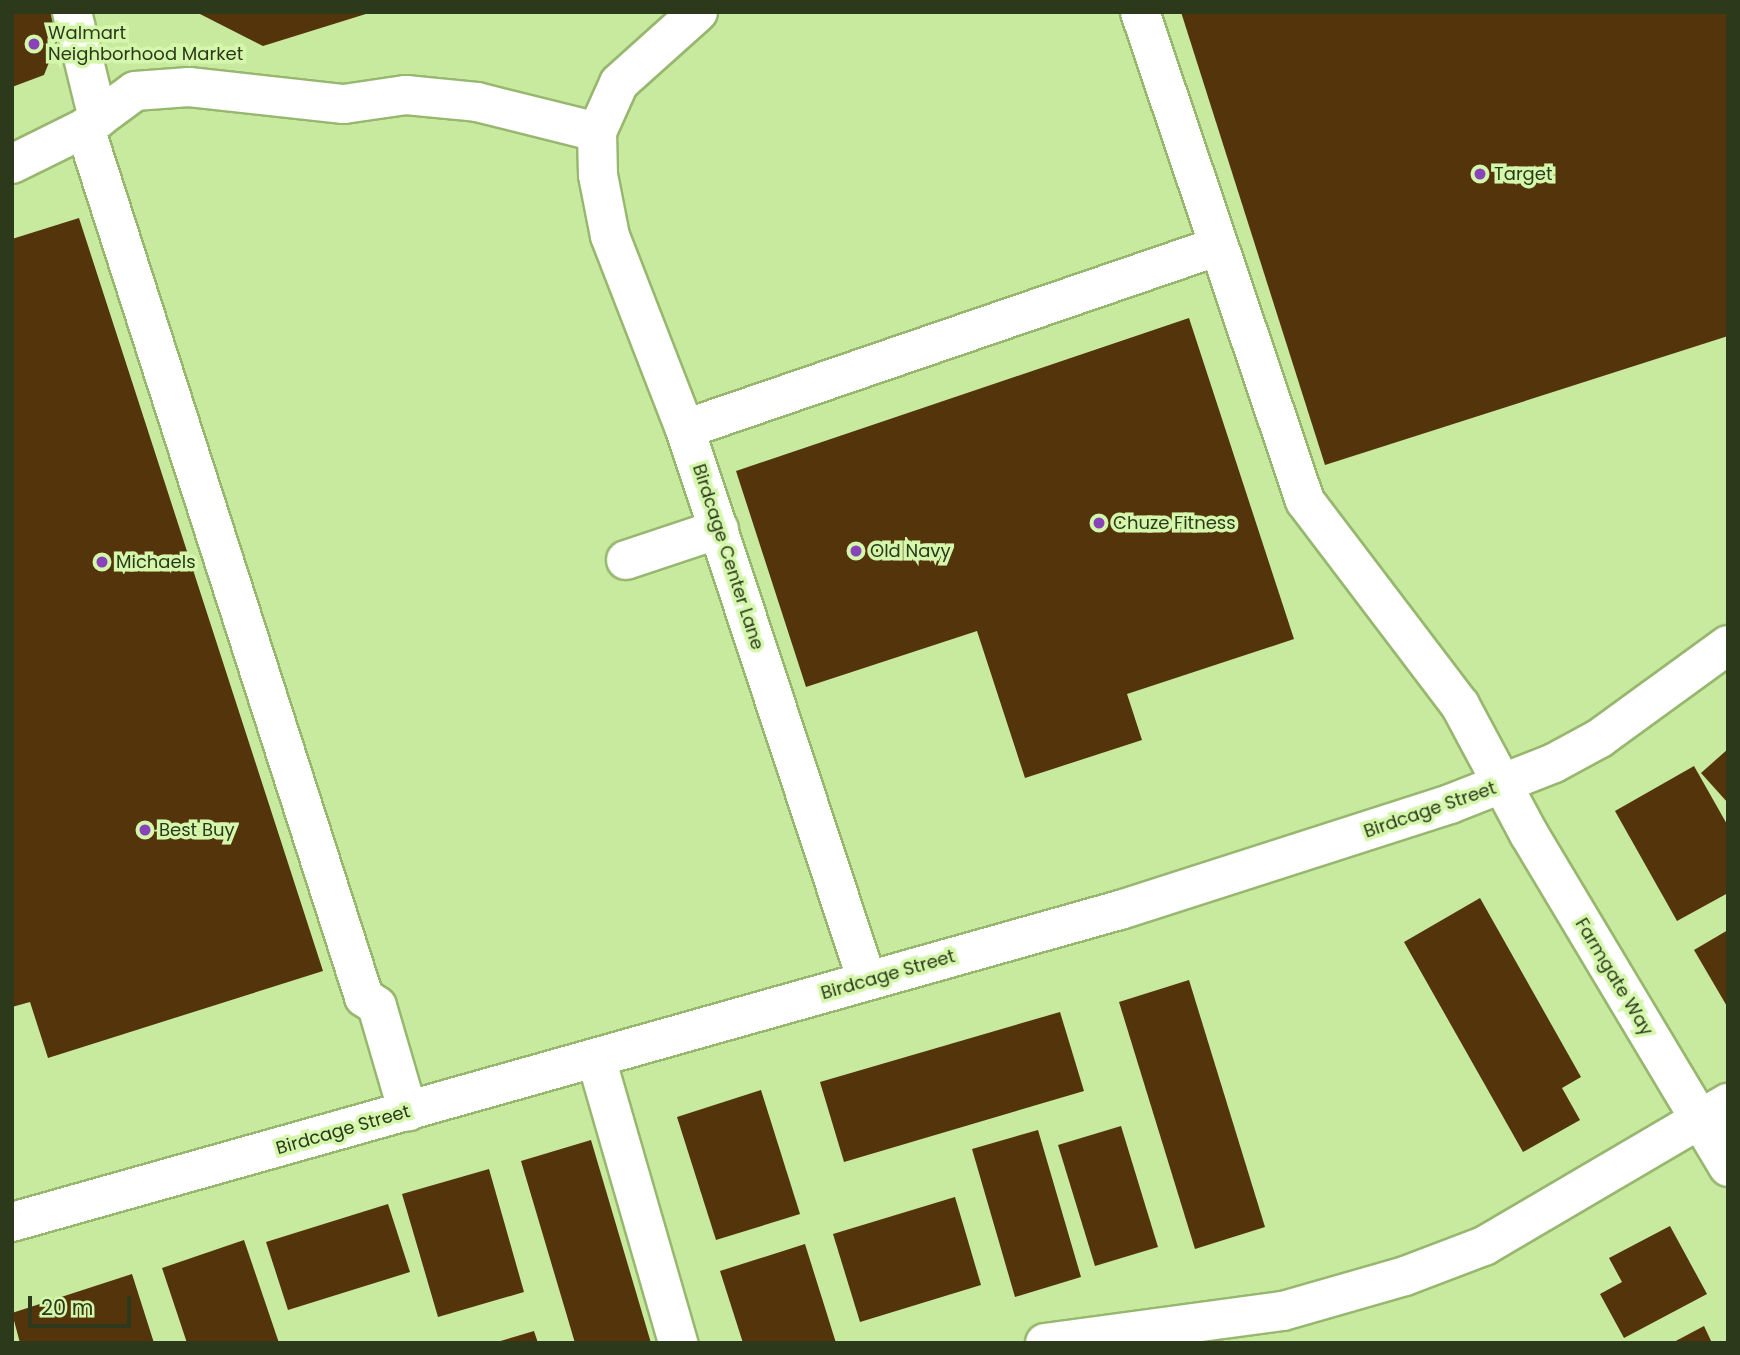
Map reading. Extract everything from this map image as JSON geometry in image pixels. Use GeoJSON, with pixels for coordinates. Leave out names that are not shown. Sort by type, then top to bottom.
{"type":"FeatureCollection","features":[{"type":"Feature","properties":{"kind":"street"},"geometry":{"type":"LineString","coordinates":[[72,12],[92,123],[364,997],[377,1006],[408,1112]]}},
{"type":"Feature","properties":{"kind":"street","name":"Farmgate Way"},"geometry":{"type":"LineString","coordinates":[[1140,12],[1216,247],[1305,500],[1334,546],[1449,688],[1503,785],[1713,1111],[1728,1167]]}},
{"type":"Feature","properties":{"kind":"street"},"geometry":{"type":"LineString","coordinates":[[12,164],[92,123],[135,91],[189,87],[344,104],[407,95],[477,102],[597,132],[619,83],[680,17]]}},
{"type":"Feature","properties":{"kind":"street","name":"Birdcage Center Lane"},"geometry":{"type":"LineString","coordinates":[[597,132],[610,236],[685,429],[867,981]]}},
{"type":"Feature","properties":{"kind":"street"},"geometry":{"type":"LineString","coordinates":[[685,429],[1216,247]]}},
{"type":"Feature","properties":{"kind":"street"},"geometry":{"type":"LineString","coordinates":[[626,560],[719,529]]}},
{"type":"Feature","properties":{"kind":"street","name":"Birdcage Street"},"geometry":{"type":"LineString","coordinates":[[12,1222],[1176,893],[1503,785],[1600,738],[1728,645]]}},
{"type":"Feature","properties":{"kind":"street"},"geometry":{"type":"LineString","coordinates":[[596,1058],[678,1343]]}},
{"type":"Feature","properties":{"kind":"street"},"geometry":{"type":"LineString","coordinates":[[1045,1343],[1283,1311],[1405,1276],[1484,1246],[1713,1111]]}},
{"type":"Feature","properties":{"kind":"building","name":"Walmart Neighborhood Market"},"geometry":{"type":"Polygon","coordinates":[[[12,12],[69,12],[44,75],[12,87],[12,12]]]}},
{"type":"Feature","properties":{"kind":"building"},"geometry":{"type":"Polygon","coordinates":[[[196,12],[369,12],[369,13],[263,46],[196,12]]]}},
{"type":"Feature","properties":{"kind":"building","name":"Target"},"geometry":{"type":"Polygon","coordinates":[[[1181,12],[1728,12],[1728,336],[1325,465],[1181,12]]]}},
{"type":"Feature","properties":{"kind":"building","name":"Best Buy"},"geometry":{"type":"Polygon","coordinates":[[[79,218],[323,971],[48,1058],[30,1002],[12,1007],[12,239],[79,218]]]}},
{"type":"Feature","properties":{"kind":"building","name":"Chuze Fitness"},"geometry":{"type":"Polygon","coordinates":[[[1189,318],[1294,639],[1127,694],[1142,740],[1025,778],[977,631],[806,687],[736,471],[1189,318]]]}},
{"type":"Feature","properties":{"kind":"building"},"geometry":{"type":"Polygon","coordinates":[[[1728,749],[1728,803],[1701,773],[1728,749]]]}},
{"type":"Feature","properties":{"kind":"building"},"geometry":{"type":"Polygon","coordinates":[[[1694,766],[1728,826],[1728,893],[1677,921],[1615,811],[1694,766]]]}},
{"type":"Feature","properties":{"kind":"building"},"geometry":{"type":"Polygon","coordinates":[[[1480,898],[1581,1077],[1562,1088],[1580,1120],[1523,1152],[1404,942],[1480,898]]]}},
{"type":"Feature","properties":{"kind":"building"},"geometry":{"type":"Polygon","coordinates":[[[1728,930],[1728,1008],[1694,950],[1728,930]]]}},
{"type":"Feature","properties":{"kind":"building"},"geometry":{"type":"Polygon","coordinates":[[[1189,980],[1265,1227],[1195,1249],[1119,1002],[1189,980]]]}},
{"type":"Feature","properties":{"kind":"building"},"geometry":{"type":"Polygon","coordinates":[[[1060,1012],[1084,1091],[844,1162],[820,1082],[1060,1012]]]}},
{"type":"Feature","properties":{"kind":"building"},"geometry":{"type":"Polygon","coordinates":[[[761,1090],[800,1214],[716,1240],[677,1117],[761,1090]]]}},
{"type":"Feature","properties":{"kind":"building"},"geometry":{"type":"Polygon","coordinates":[[[1121,1126],[1158,1247],[1095,1266],[1058,1145],[1121,1126]]]}},
{"type":"Feature","properties":{"kind":"building"},"geometry":{"type":"Polygon","coordinates":[[[1038,1130],[1081,1277],[1015,1297],[972,1149],[1038,1130]]]}},
{"type":"Feature","properties":{"kind":"building"},"geometry":{"type":"Polygon","coordinates":[[[591,1140],[651,1343],[575,1343],[521,1161],[591,1140]]]}},
{"type":"Feature","properties":{"kind":"building"},"geometry":{"type":"Polygon","coordinates":[[[489,1169],[524,1292],[438,1317],[402,1194],[489,1169]]]}},
{"type":"Feature","properties":{"kind":"building"},"geometry":{"type":"Polygon","coordinates":[[[955,1197],[981,1285],[860,1322],[833,1234],[955,1197]]]}},
{"type":"Feature","properties":{"kind":"building"},"geometry":{"type":"Polygon","coordinates":[[[388,1204],[410,1272],[288,1310],[266,1242],[388,1204]]]}},
{"type":"Feature","properties":{"kind":"building"},"geometry":{"type":"Polygon","coordinates":[[[1670,1226],[1707,1294],[1624,1338],[1600,1294],[1622,1282],[1609,1258],[1670,1226]]]}},
{"type":"Feature","properties":{"kind":"building"},"geometry":{"type":"Polygon","coordinates":[[[244,1240],[279,1343],[187,1343],[162,1268],[244,1240]]]}},
{"type":"Feature","properties":{"kind":"building"},"geometry":{"type":"Polygon","coordinates":[[[805,1244],[836,1343],[743,1343],[720,1271],[805,1244]]]}},
{"type":"Feature","properties":{"kind":"building"},"geometry":{"type":"Polygon","coordinates":[[[132,1274],[154,1343],[20,1343],[12,1313],[132,1274]]]}},
{"type":"Feature","properties":{"kind":"building"},"geometry":{"type":"Polygon","coordinates":[[[1704,1326],[1712,1343],[1672,1343],[1704,1326]]]}},
{"type":"Feature","properties":{"kind":"building"},"geometry":{"type":"Polygon","coordinates":[[[534,1331],[538,1343],[497,1343],[497,1342],[534,1331]]]}},
{"type":"Feature","properties":{"kind":"place","name":"Walmart Neighborhood Market"},"geometry":{"type":"Point","coordinates":[34,44]}},
{"type":"Feature","properties":{"kind":"place","name":"Target"},"geometry":{"type":"Point","coordinates":[1480,174]}},
{"type":"Feature","properties":{"kind":"place","name":"Chuze Fitness"},"geometry":{"type":"Point","coordinates":[1099,523]}},
{"type":"Feature","properties":{"kind":"place","name":"Old Navy"},"geometry":{"type":"Point","coordinates":[856,551]}},
{"type":"Feature","properties":{"kind":"place","name":"Michaels"},"geometry":{"type":"Point","coordinates":[102,562]}},
{"type":"Feature","properties":{"kind":"place","name":"Best Buy"},"geometry":{"type":"Point","coordinates":[145,830]}}]}
